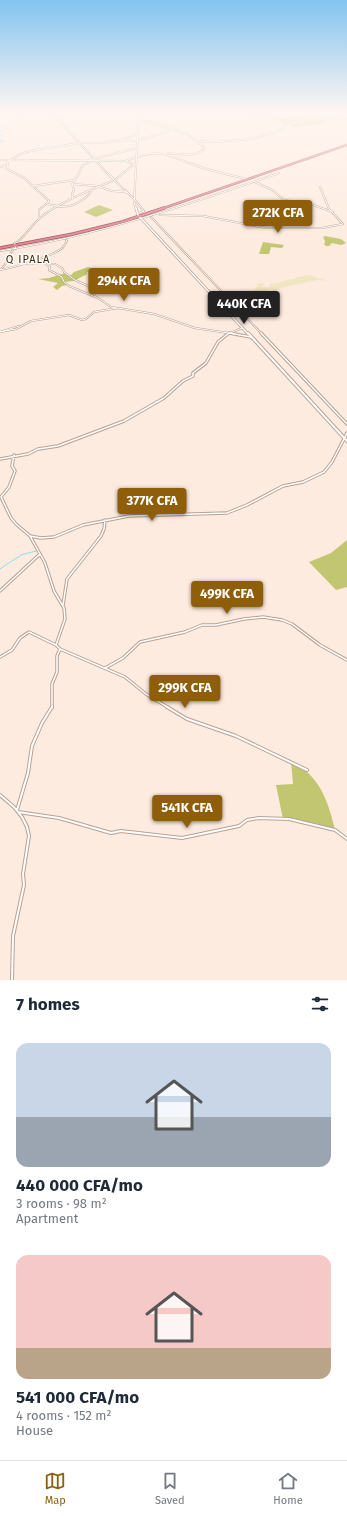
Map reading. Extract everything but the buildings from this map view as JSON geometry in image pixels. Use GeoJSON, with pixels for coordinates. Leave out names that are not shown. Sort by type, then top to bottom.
{"type":"FeatureCollection","features":[{"type":"Feature","properties":{"kind":"highway"},"geometry":{"type":"LineString","coordinates":[[0,250],[88,232],[315,157]]}},
{"type":"Feature","properties":{"kind":"highway"},"geometry":{"type":"LineString","coordinates":[[139,216],[315,157]]}},
{"type":"Feature","properties":{"kind":"street"},"geometry":{"type":"LineString","coordinates":[[0,167],[6,165],[9,160],[15,157]]}},
{"type":"Feature","properties":{"kind":"street"},"geometry":{"type":"LineString","coordinates":[[84,161],[100,157]]}},
{"type":"Feature","properties":{"kind":"street"},"geometry":{"type":"LineString","coordinates":[[0,160],[126,161],[137,157]]}},
{"type":"Feature","properties":{"kind":"street"},"geometry":{"type":"LineString","coordinates":[[137,157],[135,165],[134,206],[139,216],[347,441]]}},
{"type":"Feature","properties":{"kind":"street"},"geometry":{"type":"LineString","coordinates":[[175,157],[201,167],[247,180]]}},
{"type":"Feature","properties":{"kind":"street"},"geometry":{"type":"LineString","coordinates":[[95,158],[106,172],[130,194],[144,211],[139,216]]}},
{"type":"Feature","properties":{"kind":"street"},"geometry":{"type":"LineString","coordinates":[[72,184],[83,165],[92,161]]}},
{"type":"Feature","properties":{"kind":"street"},"geometry":{"type":"LineString","coordinates":[[126,161],[135,165]]}},
{"type":"Feature","properties":{"kind":"street"},"geometry":{"type":"LineString","coordinates":[[6,165],[7,169],[19,174],[49,200],[39,210],[39,219]]}},
{"type":"Feature","properties":{"kind":"street"},"geometry":{"type":"LineString","coordinates":[[0,270],[7,263],[9,259],[8,256],[15,248],[14,244],[21,240],[39,219],[73,198],[101,187],[125,174],[124,171],[126,168],[135,165]]}},
{"type":"Feature","properties":{"kind":"street"},"geometry":{"type":"LineString","coordinates":[[15,248],[66,240],[143,220],[279,173]]}},
{"type":"Feature","properties":{"kind":"street"},"geometry":{"type":"LineString","coordinates":[[33,186],[75,180]]}},
{"type":"Feature","properties":{"kind":"street"},"geometry":{"type":"LineString","coordinates":[[255,181],[272,190],[284,200],[313,205],[333,212]]}},
{"type":"Feature","properties":{"kind":"street"},"geometry":{"type":"LineString","coordinates":[[72,184],[125,191]]}},
{"type":"Feature","properties":{"kind":"street"},"geometry":{"type":"LineString","coordinates":[[72,184],[74,190],[72,194],[73,198]]}},
{"type":"Feature","properties":{"kind":"street"},"geometry":{"type":"LineString","coordinates":[[158,215],[203,216],[263,228],[319,228],[344,224],[325,201],[320,188]]}},
{"type":"Feature","properties":{"kind":"street"},"geometry":{"type":"LineString","coordinates":[[46,204],[58,207],[75,206],[92,191]]}},
{"type":"Feature","properties":{"kind":"street"},"geometry":{"type":"LineString","coordinates":[[151,217],[347,424]]}},
{"type":"Feature","properties":{"kind":"street"},"geometry":{"type":"LineString","coordinates":[[0,270],[43,258],[64,247],[67,241],[66,240]]}},
{"type":"Feature","properties":{"kind":"street"},"geometry":{"type":"LineString","coordinates":[[43,258],[50,266],[49,270],[62,277],[64,282],[69,286],[98,298],[111,306],[154,314],[195,328],[251,337]]}},
{"type":"Feature","properties":{"kind":"street"},"geometry":{"type":"LineString","coordinates":[[25,264],[57,264],[75,280],[89,288],[98,298]]}},
{"type":"Feature","properties":{"kind":"street"},"geometry":{"type":"LineString","coordinates":[[0,332],[31,321],[60,316],[69,316],[82,320],[86,319],[95,312],[118,308]]}},
{"type":"Feature","properties":{"kind":"street"},"geometry":{"type":"LineString","coordinates":[[0,459],[14,455],[28,454],[38,449],[64,444],[117,424],[157,400],[164,398],[183,380],[193,376],[193,373],[207,362],[213,354],[214,348],[220,340],[242,328]]}},
{"type":"Feature","properties":{"kind":"street"},"geometry":{"type":"LineString","coordinates":[[30,536],[40,538],[54,537],[83,525],[129,516],[227,513],[247,505],[283,486],[303,482],[324,472],[332,462],[334,455],[341,446],[347,433]]}},
{"type":"Feature","properties":{"kind":"street"},"geometry":{"type":"LineString","coordinates":[[14,455],[12,466],[15,471],[9,487],[1,498],[11,518],[30,536],[50,576],[58,600],[63,605]]}},
{"type":"Feature","properties":{"kind":"street"},"geometry":{"type":"LineString","coordinates":[[56,645],[60,637],[65,618],[63,605],[66,580],[90,548],[96,543],[105,529],[106,520]]}},
{"type":"Feature","properties":{"kind":"street"},"geometry":{"type":"LineString","coordinates":[[0,591],[38,558],[40,554]]}},
{"type":"Feature","properties":{"kind":"street"},"geometry":{"type":"LineString","coordinates":[[105,668],[123,658],[140,642],[186,632],[202,625],[216,625],[258,616],[277,619],[293,626],[303,631],[320,646],[347,660]]}},
{"type":"Feature","properties":{"kind":"street"},"geometry":{"type":"LineString","coordinates":[[0,657],[12,650],[20,638],[29,632],[56,645],[60,649],[125,677],[146,694],[187,719],[236,736],[307,770]]}},
{"type":"Feature","properties":{"kind":"street"},"geometry":{"type":"LineString","coordinates":[[17,811],[28,773],[32,746],[42,723],[52,708],[52,684],[56,672],[57,656],[60,649]]}},
{"type":"Feature","properties":{"kind":"street"},"geometry":{"type":"LineString","coordinates":[[0,795],[17,811],[28,827],[29,842],[23,874],[24,885],[13,936],[12,980]]}},
{"type":"Feature","properties":{"kind":"street"},"geometry":{"type":"LineString","coordinates":[[17,811],[65,820],[111,833],[121,831],[182,838],[239,826],[247,820],[259,818],[288,819],[335,830],[347,839]]}},
{"type":"Feature","properties":{"kind":"green space"},"geometry":{"type":"Polygon","coordinates":[[[99,205],[113,210],[96,217],[84,212],[99,205]]]}},
{"type":"Feature","properties":{"kind":"green space"},"geometry":{"type":"Polygon","coordinates":[[[325,236],[341,239],[346,243],[341,245],[332,243],[329,246],[326,246],[324,244],[325,241],[323,237],[325,236]]]}},
{"type":"Feature","properties":{"kind":"green space"},"geometry":{"type":"Polygon","coordinates":[[[263,242],[284,245],[282,248],[271,247],[269,254],[259,254],[263,242]]]}},
{"type":"Feature","properties":{"kind":"green space"},"geometry":{"type":"Polygon","coordinates":[[[88,267],[97,270],[87,272],[87,274],[74,281],[64,282],[68,285],[62,286],[57,290],[53,287],[58,283],[38,279],[49,278],[65,273],[70,276],[74,272],[88,267]]]}},
{"type":"Feature","properties":{"kind":"green space"},"geometry":{"type":"Polygon","coordinates":[[[347,540],[347,587],[336,590],[309,562],[331,553],[347,540]]]}},
{"type":"Feature","properties":{"kind":"green space"},"geometry":{"type":"Polygon","coordinates":[[[291,761],[309,773],[321,790],[329,809],[335,830],[283,819],[276,785],[293,784],[291,761]]]}},
{"type":"Feature","properties":{"kind":"sand"},"geometry":{"type":"Polygon","coordinates":[[[309,275],[328,281],[318,280],[289,286],[274,291],[271,289],[268,293],[264,294],[262,292],[251,291],[245,296],[242,296],[243,298],[240,298],[235,294],[231,295],[233,298],[228,299],[224,294],[254,290],[258,285],[255,284],[265,283],[262,287],[270,287],[270,284],[309,275]]]}},
{"type":"Feature","properties":{"kind":"waterway"},"geometry":{"type":"LineString","coordinates":[[0,569],[21,555],[36,551]]}},
{"type":"Feature","properties":{"kind":"district","name":"Q IPALA"},"geometry":{"type":"Point","coordinates":[28,259]}}]}
